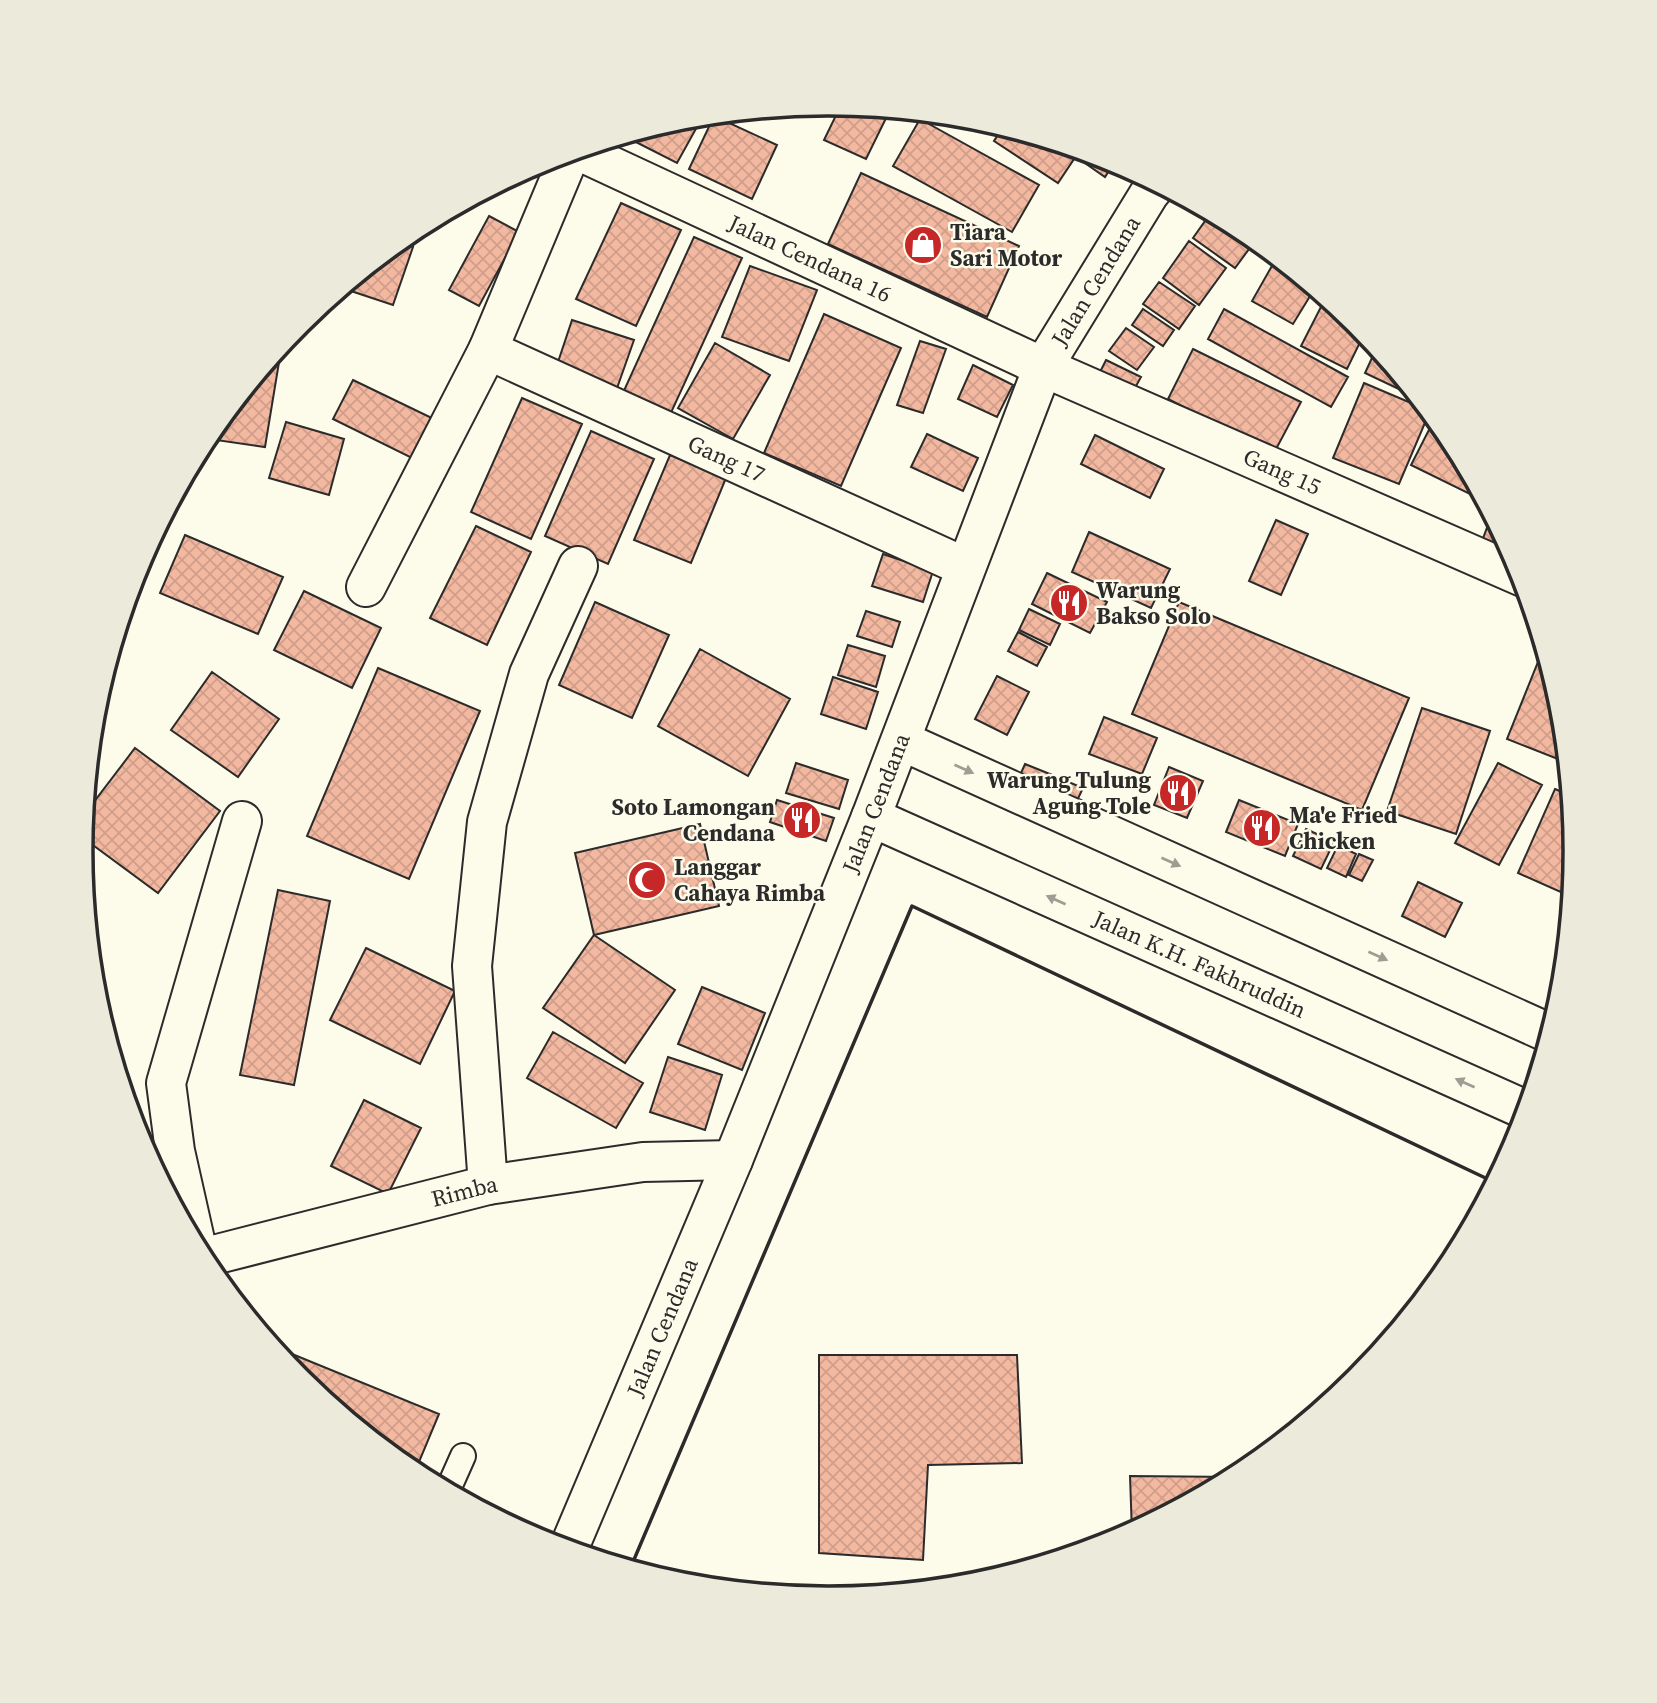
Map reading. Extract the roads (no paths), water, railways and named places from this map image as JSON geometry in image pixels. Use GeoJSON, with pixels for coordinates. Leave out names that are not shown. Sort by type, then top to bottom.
{"type":"FeatureCollection","features":[{"type":"Feature","properties":{"kind":"street","name":"Jalan Cendana 16"},"geometry":{"type":"LineString","coordinates":[[590,156],[1043,367]]}},
{"type":"Feature","properties":{"kind":"street"},"geometry":{"type":"LineString","coordinates":[[366,587],[488,351],[566,165]]}},
{"type":"Feature","properties":{"kind":"street","name":"Jalan Cendana"},"geometry":{"type":"LineString","coordinates":[[572,1540],[733,1160],[902,741],[965,567],[1043,367],[1152,191]]}},
{"type":"Feature","properties":{"kind":"street","name":"Gang 17"},"geometry":{"type":"LineString","coordinates":[[488,351],[965,567]]}},
{"type":"Feature","properties":{"kind":"street","name":"Gang 15"},"geometry":{"type":"LineString","coordinates":[[1043,367],[1508,571]]}},
{"type":"Feature","properties":{"kind":"street"},"geometry":{"type":"LineString","coordinates":[[488,1185],[472,966],[487,822],[529,674],[578,566]]}},
{"type":"Feature","properties":{"kind":"street"},"geometry":{"type":"LineString","coordinates":[[902,741],[1542,1030]]}},
{"type":"Feature","properties":{"kind":"street","name":"Jalan K.H. Fakhruddin"},"geometry":{"type":"LineString","coordinates":[[871,817],[1518,1107]]}},
{"type":"Feature","properties":{"kind":"street"},"geometry":{"type":"LineString","coordinates":[[190,1217],[175,1151],[166,1083],[242,821]]}},
{"type":"Feature","properties":{"kind":"street","name":"Rimba"},"geometry":{"type":"LineString","coordinates":[[214,1255],[488,1185],[643,1162],[733,1160]]}},
{"type":"Feature","properties":{"kind":"lane"},"geometry":{"type":"LineString","coordinates":[[451,1483],[463,1456]]}},
{"type":"Feature","properties":{"kind":"place","name":"Tiara Sari Motor"},"geometry":{"type":"Point","coordinates":[923,245]}},
{"type":"Feature","properties":{"kind":"place","name":"Warung Bakso Solo"},"geometry":{"type":"Point","coordinates":[1069,603]}},
{"type":"Feature","properties":{"kind":"place","name":"Warung Tulung Agung Tole"},"geometry":{"type":"Point","coordinates":[1178,793]}},
{"type":"Feature","properties":{"kind":"place","name":"Soto Lamongan Cendana"},"geometry":{"type":"Point","coordinates":[802,820]}},
{"type":"Feature","properties":{"kind":"place","name":"Ma'e Fried Chicken"},"geometry":{"type":"Point","coordinates":[1262,828]}},
{"type":"Feature","properties":{"kind":"place","name":"Langgar Cahaya Rimba"},"geometry":{"type":"Point","coordinates":[647,880]}}]}
